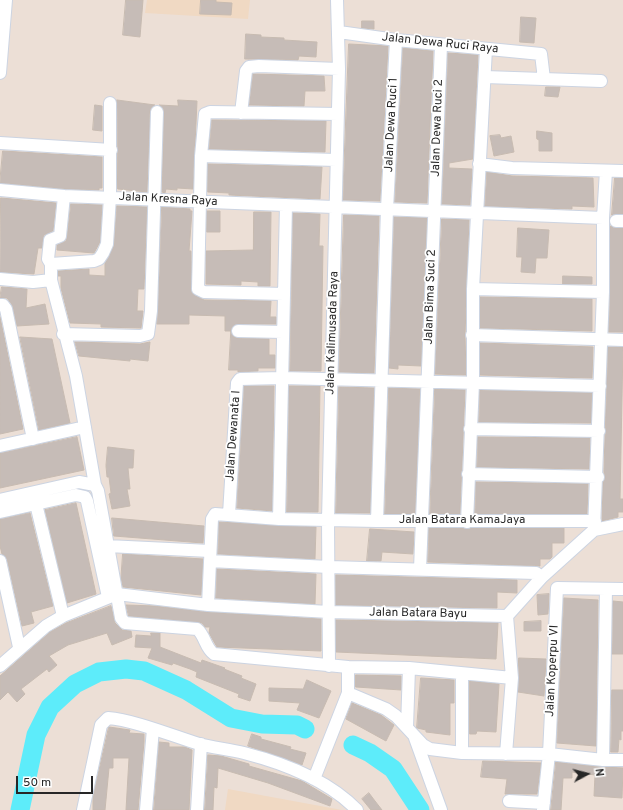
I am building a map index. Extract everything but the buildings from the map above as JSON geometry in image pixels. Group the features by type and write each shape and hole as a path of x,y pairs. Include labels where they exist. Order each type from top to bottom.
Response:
{"street":[{"name":"Jalan Kalimusada Raya","path":"329,666 330,567 328,520 337,207 336,160 339,69 337,0"},
{"path":"0,73 4,8"},
{"name":"Jalan Dewa Ruci Raya","path":"339,32 441,45 541,54 544,79"},
{"name":"Jalan Dewa Ruci 1","path":"377,521 387,209 396,40"},
{"name":"Jalan Dewa Ruci 2","path":"434,211 441,45"},
{"path":"468,522 468,474 473,383 473,289 486,49"},
{"path":"241,113 246,71 249,67 259,66 339,69"},
{"path":"485,77 601,81"},
{"path":"51,264 90,262 99,259 106,244 110,197 110,103"},
{"path":"64,334 140,336 148,334 149,332 157,112"},
{"path":"284,294 204,292 198,289 201,156 203,122 206,112 338,114"},
{"path":"0,143 110,150"},
{"path":"201,156 336,160"},
{"path":"479,164 512,168 623,171"},
{"path":"506,754 512,678 507,616 542,577 595,526 602,340 603,218 606,171"},
{"name":"Jalan Kresna Raya","path":"0,190 64,196 154,198 603,218"},
{"path":"64,196 60,236 51,239 49,243 48,259 51,264 51,280 55,290 64,334 76,376 94,485 98,491 107,546 112,596"},
{"path":"279,519 286,205"},
{"name":"Jalan Bima Suci 2","path":"420,569 434,211"},
{"path":"0,279 33,282 51,280"},
{"path":"473,289 603,292"},
{"path":"0,305 6,309 33,439"},
{"path":"238,331 283,332"},
{"path":"472,335 623,340"},
{"name":"Jalan Dewanata I","path":"229,514 237,383 242,378 600,386"},
{"path":"0,446 85,427"},
{"path":"470,429 599,430"},
{"path":"468,474 598,477"},
{"path":"0,500 79,482 94,485"},
{"path":"0,512 76,495 85,497 112,596 121,618 125,623 197,629 201,632 210,651 214,654 329,666 409,668 512,678"},
{"path":"36,504 63,616"},
{"path":"208,605 213,516 218,513 229,514"},
{"name":"Jalan Batara KamaJaya","path":"229,514 279,519 595,526 623,524"},
{"path":"107,546 330,567 536,572 542,577"},
{"path":"0,561 19,647"},
{"name":"Jalan Koperpu VI","path":"543,807 549,754 557,588 606,589"},
{"path":"603,760 606,589 623,589"},
{"path":"0,666 19,647 46,626 63,616 112,596"},
{"name":"Jalan Batara Bayu","path":"112,596 208,605 329,612 507,616"},
{"path":"314,779 330,742 348,693 348,667"},
{"path":"409,668 411,732 441,810"},
{"path":"462,674 462,753"},
{"path":"348,693 386,709 430,749 462,753 549,754 603,760 623,760"},
{"path":"83,810 104,721 112,718 201,744 260,758 314,779 339,794 357,810"},
{"path":"146,810 153,729"},
{"path":"196,810 201,744"},
{"path":"509,801 543,807"}],"shaded area":[{"path":"147,0 250,0 248,19 145,13"},
{"path":"228,789 342,810 225,810"}],"waterway":[{"path":"20,810 36,735 50,707 75,684 99,672 126,669 144,671 186,690 231,718 262,724 297,725 305,729"},
{"path":"353,745 370,753 393,769 420,810"}]}
